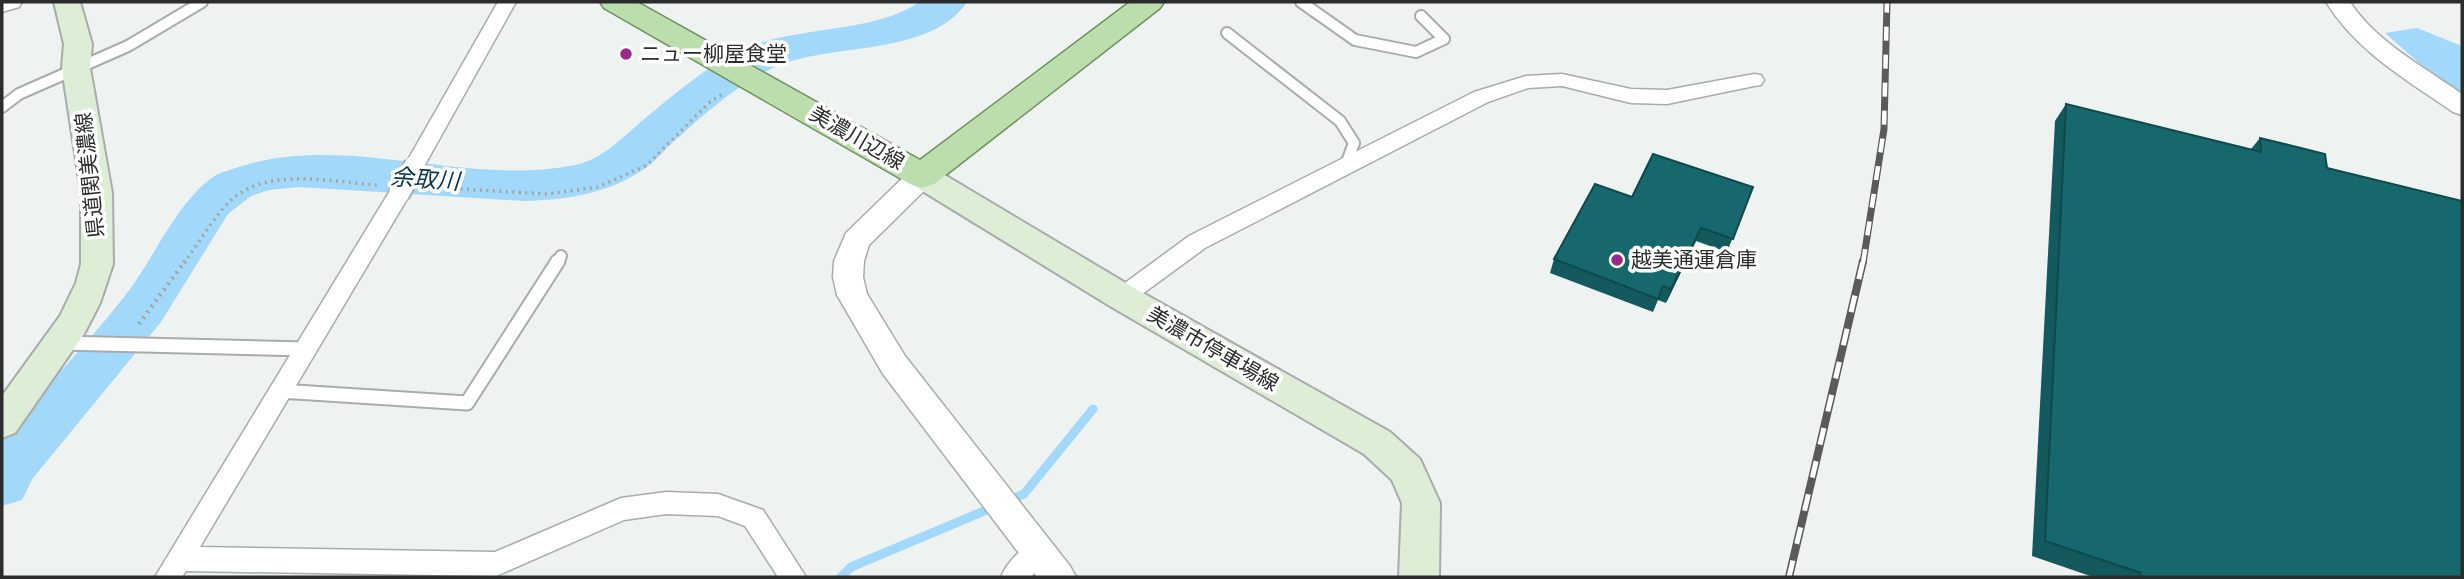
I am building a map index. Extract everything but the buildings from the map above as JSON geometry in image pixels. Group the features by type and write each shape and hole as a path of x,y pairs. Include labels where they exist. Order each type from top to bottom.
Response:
{"main road":[{"name":"県道関美濃線","path":"2,423 80,312 97,266 98,222 76,68 78,44 67,2"},
{"name":"美濃川辺線","path":"631,5 699,48 922,176 1149,2"},
{"name":"美濃市停車場線","path":"922,176 1122,297 1377,443 1407,470 1421,503 1419,577"}],"street":[{"path":"2,5 10,2"},
{"path":"173,568 399,194 507,2"},
{"path":"2338,2 2342,11 2364,35 2462,106"},
{"path":"1122,297 1197,242 1481,97 1526,82 1562,80 1631,96 1667,97 1754,80"},
{"path":"922,176 856,240 849,261 848,277 857,306 894,365 1048,565 1014,577"},
{"path":"173,568 496,564 621,509 666,503 718,505 754,518 793,577"}],"lane":[{"path":"2,107 19,94 128,46 202,2"},
{"path":"1301,2 1355,40 1416,52 1444,39 1421,16"},
{"path":"1227,33 1340,121 1354,144 1345,167"},
{"path":"280,391 467,402 561,256"},
{"path":"59,343 305,349"}],"water":[{"path":"2417,28 2462,46 2462,94 2418,62 2385,33"}],"waterway":[{"name":"余取川","path":"2,483 14,462 143,309 212,202 235,185 266,175 299,171 524,185 576,181 623,162 708,90 753,61 791,47 903,26 947,2"},
{"path":"1008,501 1024,494 1093,409"},
{"path":"841,577 851,567 996,506"}],"railway":[{"path":"1863,263 1884,129 1887,2"},
{"path":"1789,577 1863,261"}],"place":[{"name":"ニュー柳屋食堂","path":"626,54"},
{"name":"越美通運倉庫","path":"1617,260"}]}
